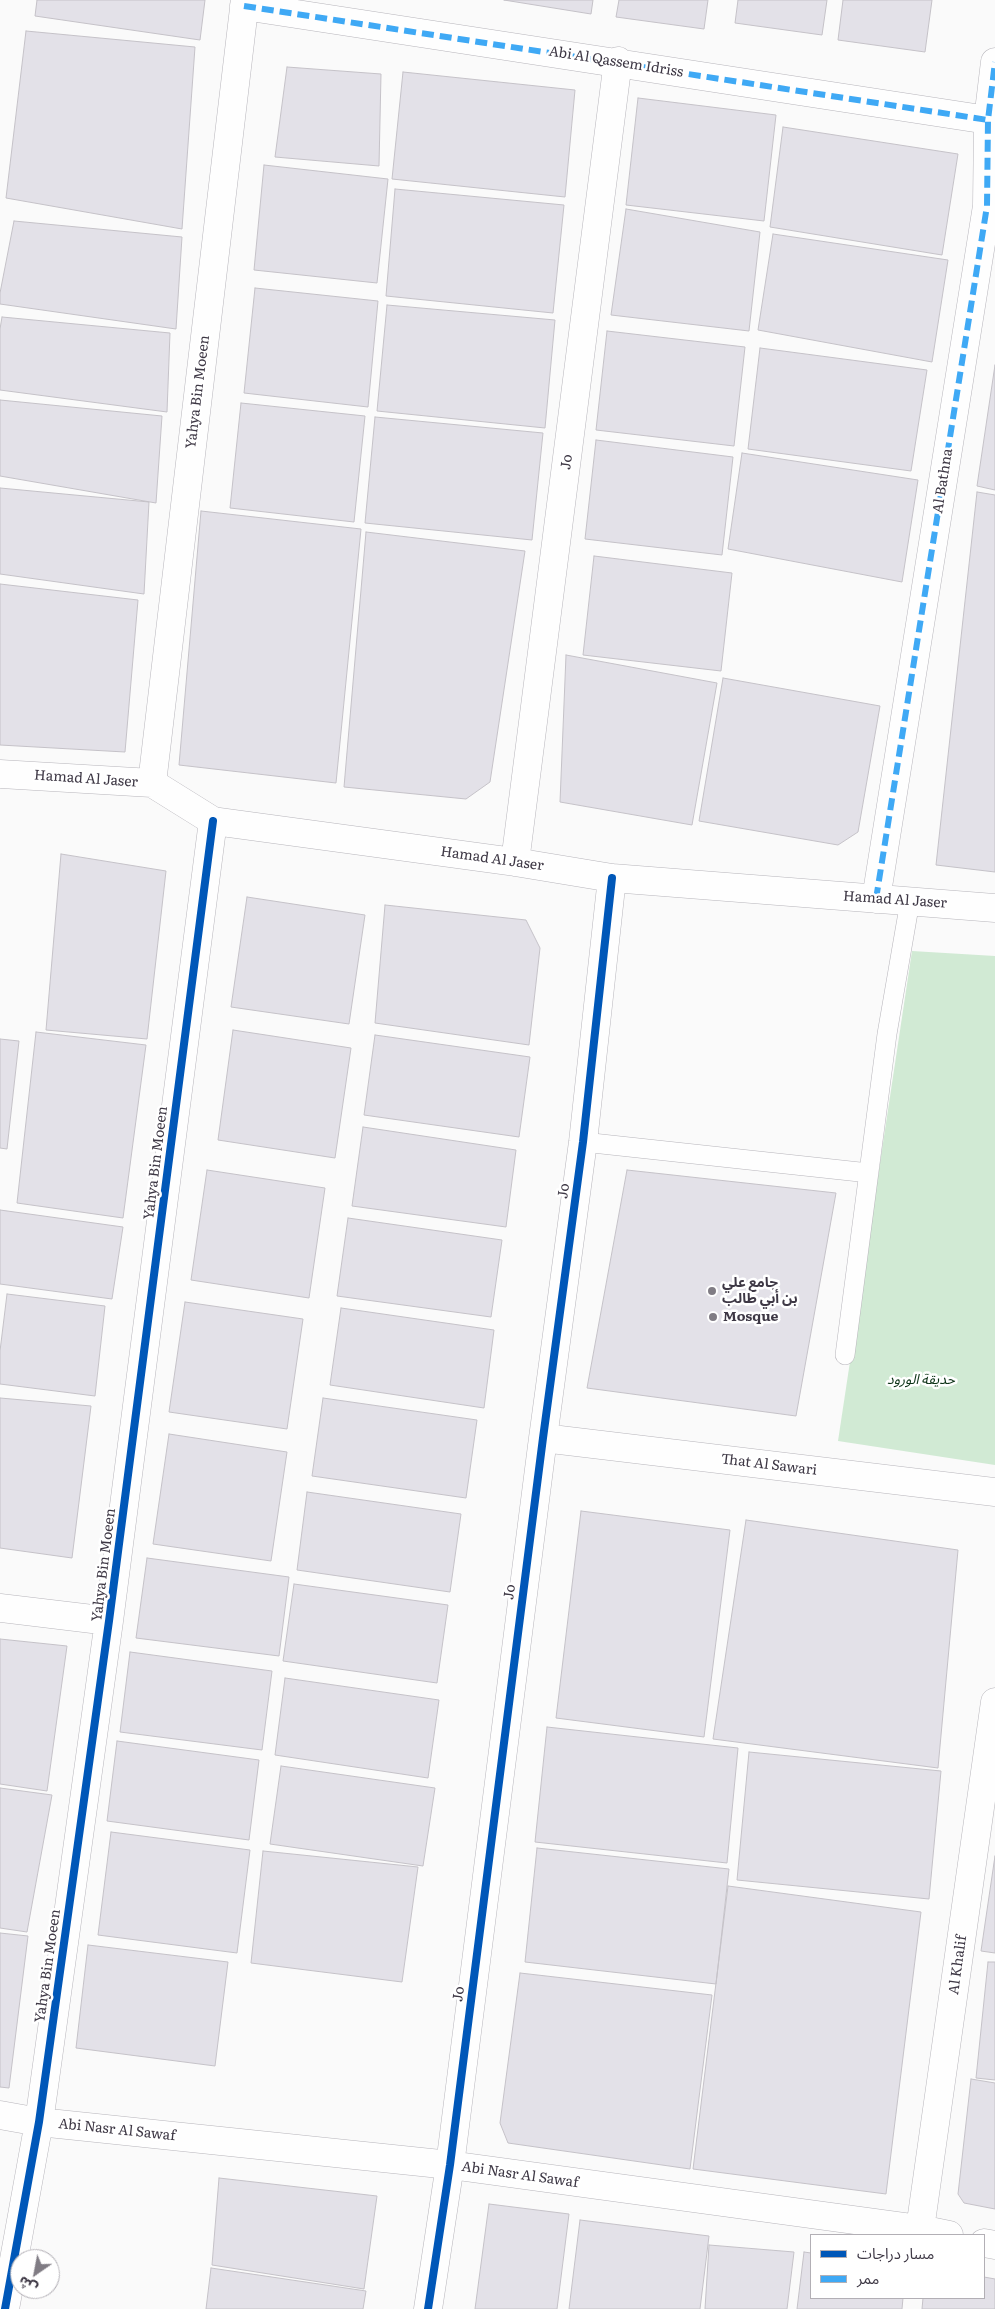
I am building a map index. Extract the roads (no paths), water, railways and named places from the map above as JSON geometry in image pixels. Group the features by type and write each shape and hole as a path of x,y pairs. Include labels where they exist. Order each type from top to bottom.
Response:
{"street":[{"name":"Abi Al Qassem Idriss","path":"244,3 988,120"},
{"name":"Yahya Bin Moeen","path":"152,783 244,3"},
{"name":"Jo","path":"516,862 618,62"},
{"name":"Al Bathna","path":"876,899 991,207 988,120 995,62"},
{"name":"Hamad Al Jaser","path":"0,774 152,783 213,821 516,862 612,878 995,908"},
{"name":"Yahya Bin Moeen","path":"5,2309 39,2122 110,1621 213,821"},
{"name":"Jo","path":"428,2309 450,2165 542,1438 583,1142 612,878"},
{"name":"That Al Sawari","path":"542,1438 995,1492"},
{"path":"0,1608 110,1621"},
{"name":"Al Khalif","path":"920,2229 995,1702"},
{"name":"Abi Nasr Al Sawaf","path":"0,2115 39,2122 450,2165 920,2229 944,2234"}],"lane":[{"path":"845,1356 887,1034 910,901"},
{"path":"583,1142 869,1173"}],"place":[{"name":"جامع علي بن أبي طالب","path":"712,1291"},
{"name":"Mosque","path":"713,1317"}],"park label":[{"name":"حديقة الورود","path":"921,1380"}]}
